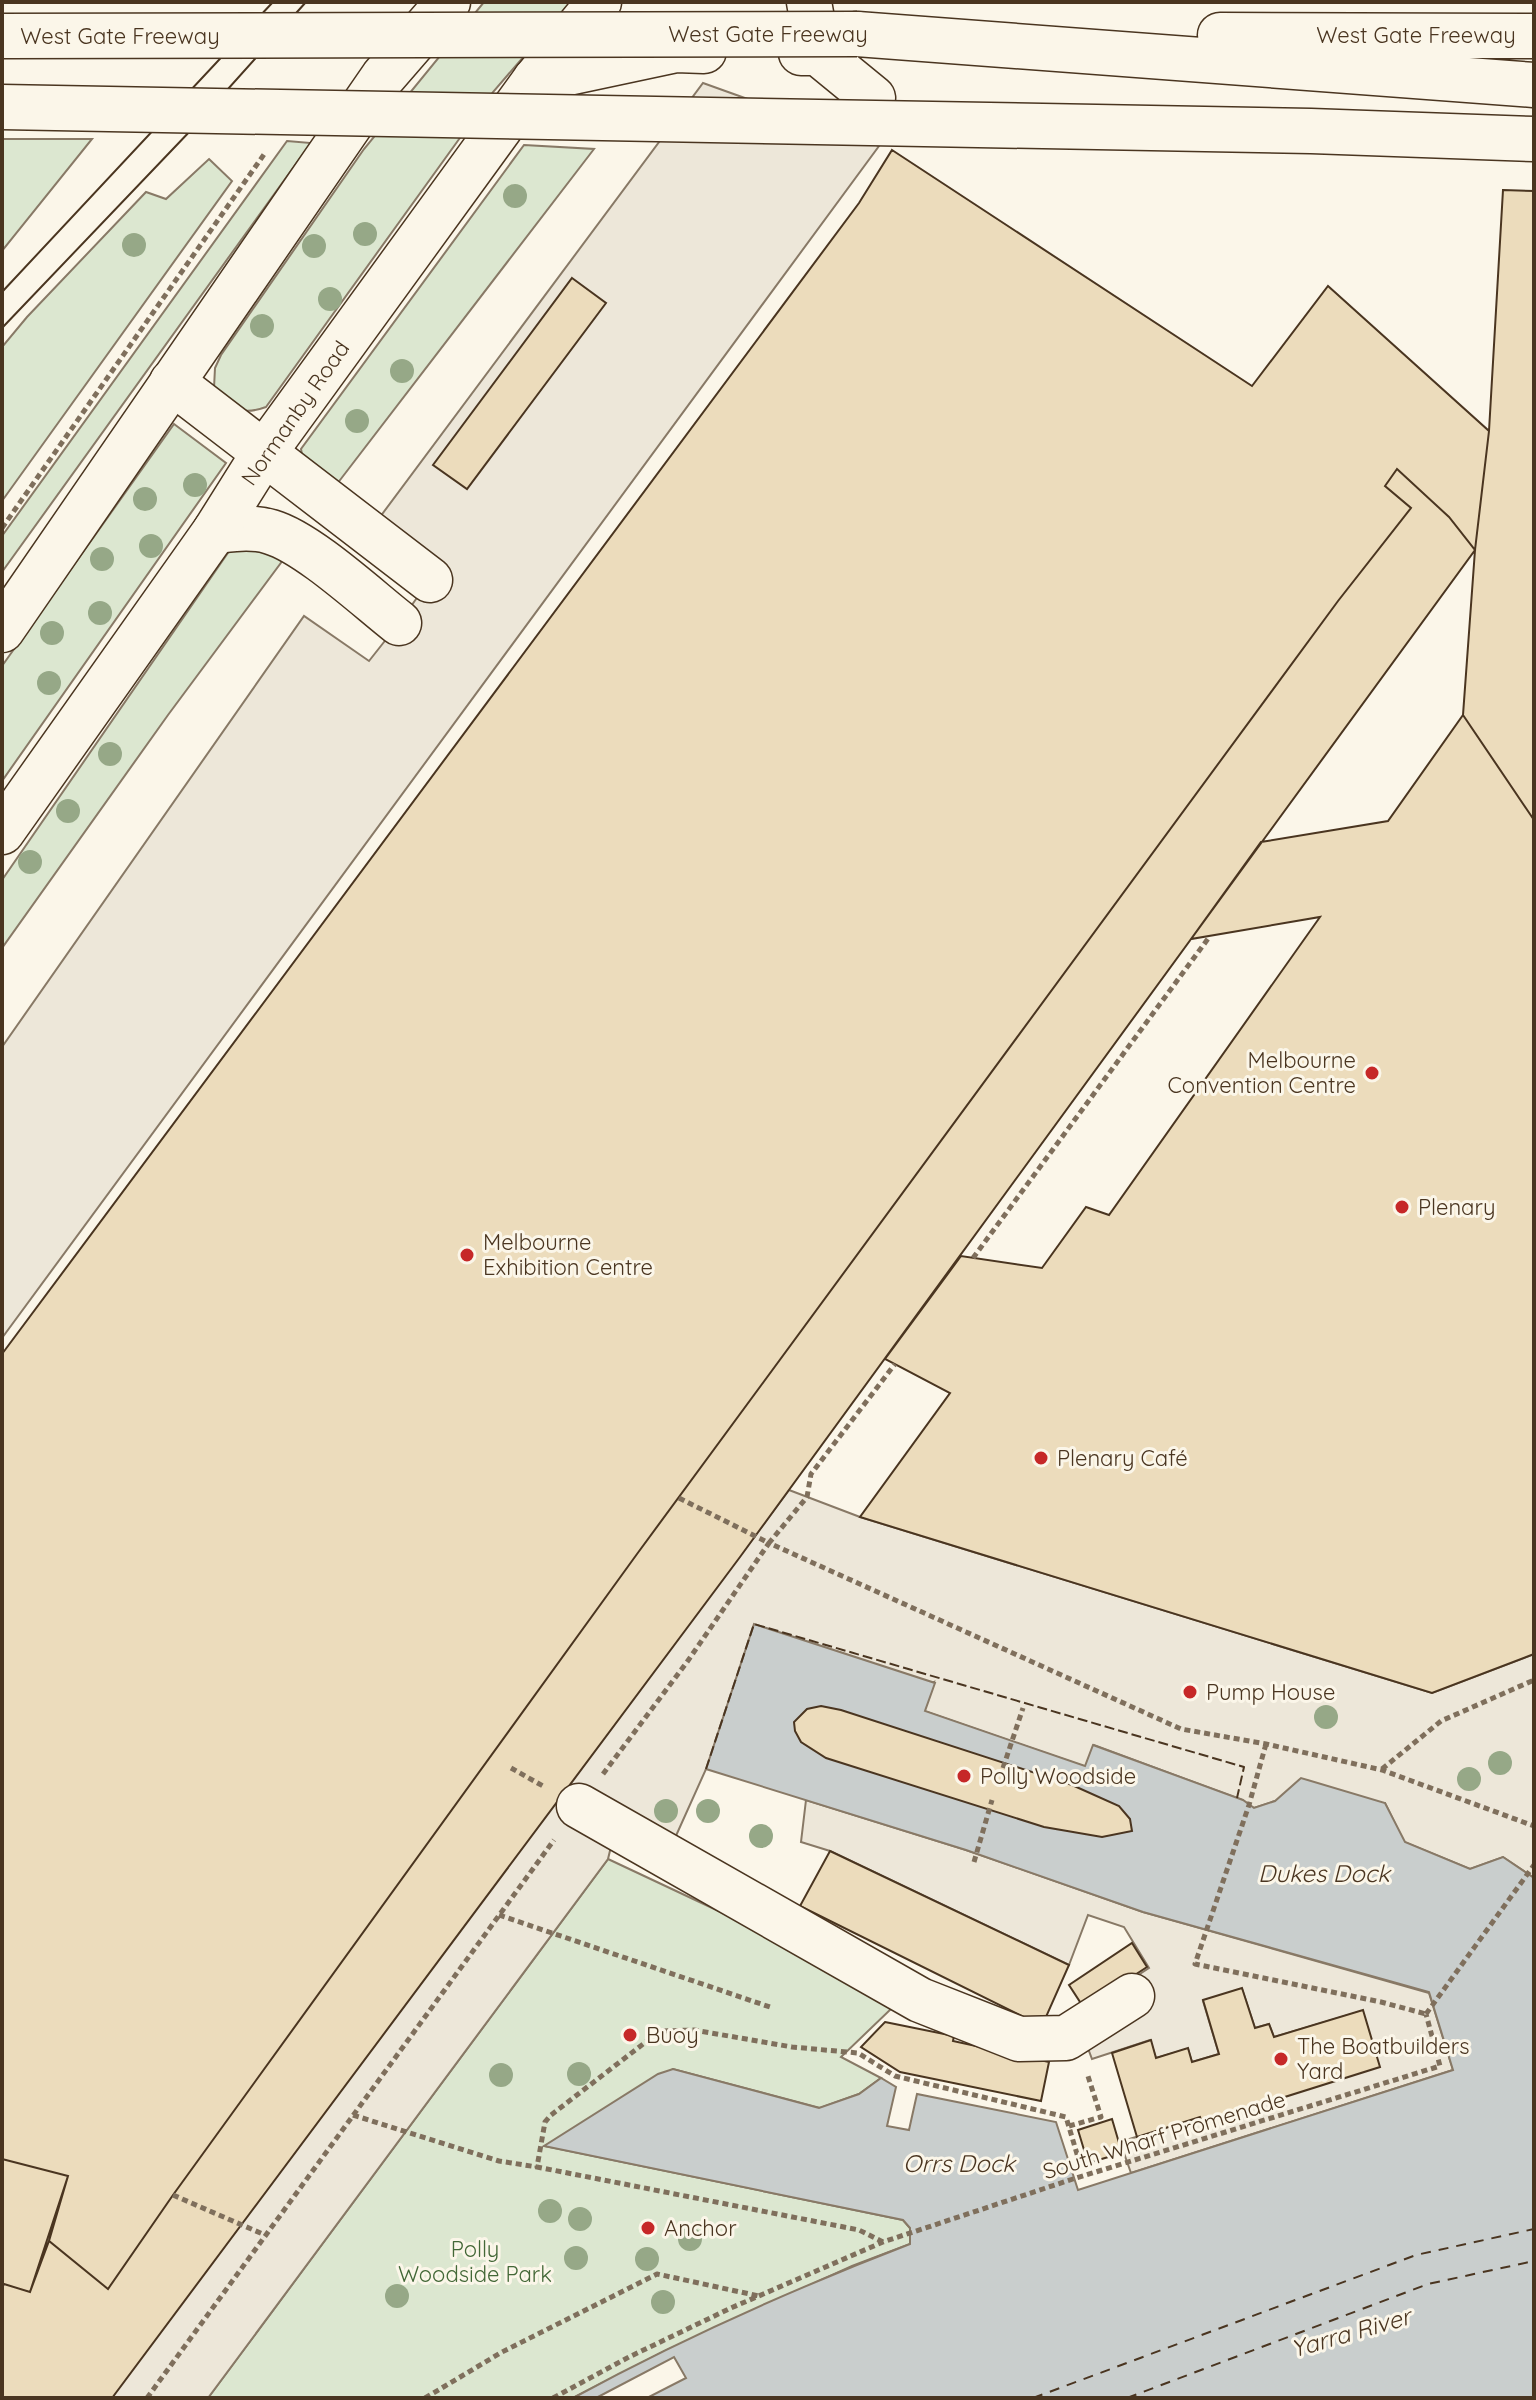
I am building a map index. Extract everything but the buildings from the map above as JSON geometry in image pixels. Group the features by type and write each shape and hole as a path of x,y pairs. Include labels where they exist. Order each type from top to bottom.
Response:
{"main road":[{"path":"2,630 383,77 448,2"},
{"name":"Normanby Road","path":"2,832 215,531 264,453 535,80 599,2"},
{"path":"809,2 818,53"},
{"path":"857,34 1534,85"},
{"name":"West Gate Freeway","path":"2,36 1534,36"},
{"path":"535,80 676,50 818,53 873,98"},
{"path":"2,107 1295,131 1534,139"},
{"path":"172,382 430,580"},
{"path":"215,531 250,527 273,532 302,547 399,623"},
{"path":"579,1806 920,2000 1019,2039 1066,2038 1132,1996"}],"path":[{"path":"2,528 268,149"},
{"path":"973,1258 1210,936"},
{"path":"147,2398 687,1662 769,1543 807,1497 811,1474 895,1364"},
{"path":"679,1498 769,1543 1181,1729 1382,1770 1534,1826"},
{"path":"1382,1770 1441,1721 1534,1680"},
{"path":"1003,1768 1023,1708"},
{"path":"1266,1744 1249,1805 1195,1964 1426,2014 1534,1865"},
{"path":"974,1862 992,1800"},
{"path":"499,1915 770,2007"},
{"name":"South Wharf Promenade","path":"553,2398 629,2357 883,2242 1073,2179 1440,2066 1426,2014"},
{"path":"537,2167 545,2122 551,2115 660,2031 694,2030 792,2047 858,2053 895,2076 1066,2117 1080,2164"},
{"path":"1069,2126 1101,2117 1074,2033"},
{"path":"353,2115 499,2161 859,2230 883,2242"},
{"path":"173,2195 265,2235"},
{"path":"425,2398 502,2352 657,2274 759,2296"}],"green space":[{"path":"484,2 571,2 493,92 266,407 249,411 237,408 214,388 215,368 221,355 364,149"},
{"path":"2,139 92,139 2,251"},
{"path":"287,141 311,143 2,572 2,536"},
{"path":"524,145 594,149 337,484 303,460 301,449"},
{"path":"209,159 232,181 2,501 2,347 146,192 166,199"},
{"path":"174,424 226,463 2,781 2,666"},
{"path":"232,547 286,556 2,948 2,880"},
{"name":"Polly Woodside Park","path":"608,1859 725,1914 892,2008 841,2057 881,2078 859,2094 820,2108 673,2069 545,2146 903,2220 910,2228 910,2244 852,2266 665,2351 573,2398 208,2398"}],"shaded area":[{"path":"703,83 879,146 2,1338 2,1047 304,616 369,661 399,623 441,564 377,521"},
{"path":"789,1490 860,1517 1432,1693 1534,1654 1534,1878 1503,1857 1470,1869 1404,1842 1385,1803 1275,1801 1254,1808 1242,1800 1094,1745 1086,1767 924,1711 934,1682 706,1769 675,1838 621,1805 608,1859 208,2398 111,2398"},
{"path":"806,1800 966,1850 1143,1912 1429,1993 1453,2070 1131,2173 1120,2142 1200,2117 1202,2123 1362,2011 1274,2037 1269,2024 1255,2028 1242,1989 1203,2001 1219,2054 1192,2062 1188,2049 1156,2058 1150,2040 1092,2059 1086,2043 1083,2011 1149,1968 1124,1927 1088,1915 1069,1965 830,1851 801,1842"}],"water":[{"path":"754,1624 935,1683 925,1711 1085,1766 1093,1745 1243,1800 1254,1808 1275,1801 1301,1778 1385,1803 1405,1842 1470,1869 1503,1857 1534,1878 1534,2398 573,2398 739,2315 910,2244 910,2228 903,2220 544,2146 658,2074 673,2069 819,2108 859,2094 881,2078 896,2087 887,2126 909,2130 917,2094 1056,2122 1078,2190 1453,2070 1429,1992 1143,1912 966,1850 706,1769"}],"pier":[{"path":"674,2357 686,2378 647,2398 596,2398"}],"ferry route":[{"path":"1033,2398 1416,2255 1534,2229"},
{"path":"1127,2398 1428,2284 1534,2261"}],"tram line":[{"path":"2,292 273,2"},
{"path":"2,328 193,128 306,2"}],"fence":[{"path":"706,1769 754,1624 1244,1767 1237,1798"}],"place":[{"name":"Melbourne Convention Centre","path":"1372,1073"},
{"name":"Plenary","path":"1402,1207"},
{"name":"Melbourne Exhibition Centre","path":"467,1255"},
{"name":"Plenary Café","path":"1041,1458"},
{"name":"Pump House","path":"1190,1692"},
{"name":"Polly Woodside","path":"964,1776"},
{"name":"Buoy","path":"630,2035"},
{"name":"The Boatbuilders Yard","path":"1281,2059"},
{"name":"Anchor","path":"648,2228"}],"water label":[{"name":"Dukes Dock","path":"1324,1874"},
{"name":"Orrs Dock","path":"959,2164"},
{"name":"Yarra River","path":"1351,2333"}]}
